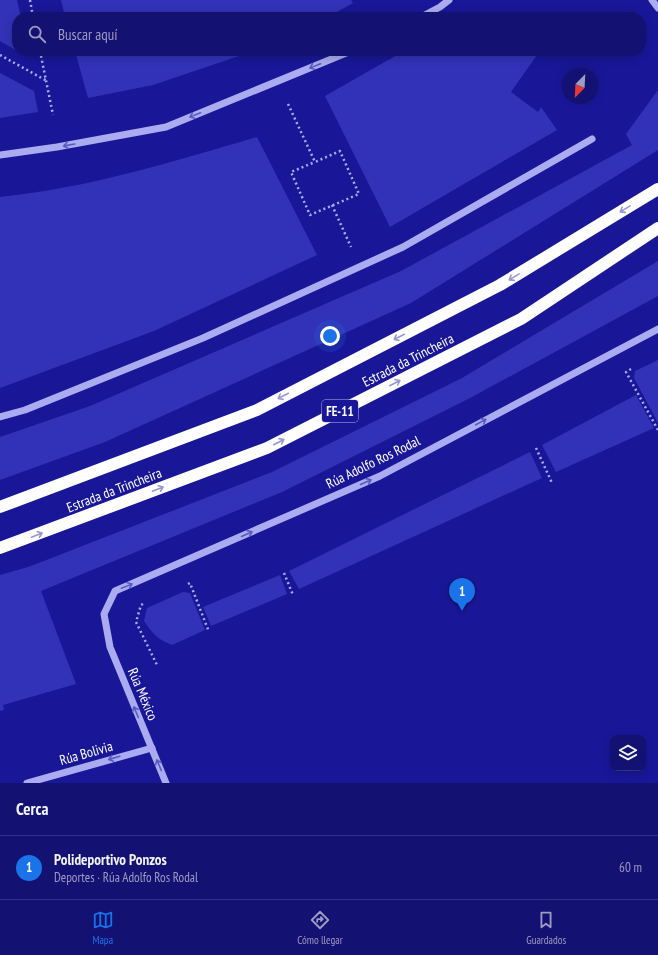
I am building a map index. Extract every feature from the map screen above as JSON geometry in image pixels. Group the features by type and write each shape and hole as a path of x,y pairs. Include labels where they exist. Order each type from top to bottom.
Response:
{"highway":[{"name":"Estrada da Trincheira","path":"0,507 257,410 500,285 658,189"},
{"name":"Estrada da Trincheira","path":"0,548 267,448 522,319 658,228"}],"street":[{"path":"430,12 449,0"},
{"path":"652,0 658,8"},
{"path":"0,155 57,147 166,127 339,56"},
{"path":"0,417 25,410 203,338 403,247 592,139"},
{"name":"Rúa Adolfo Ros Rodal","path":"104,614 115,591 380,476 658,329"},
{"name":"Rúa México","path":"104,614 110,647 166,783"},
{"name":"Rúa Bolivia","path":"27,783 152,748"}],"path":[{"path":"30,0 32,12"},
{"path":"0,55 47,81"},
{"path":"41,56 53,115"},
{"path":"288,104 315,162"},
{"path":"340,151 359,194 310,215 291,172 315,162 340,151"},
{"path":"332,206 351,248"},
{"path":"632,369 626,372 658,430"},
{"path":"536,448 552,483"},
{"path":"284,573 293,595"},
{"path":"183,586 190,583 209,632"},
{"path":"148,601 141,604 136,622 157,665"}],"shaded area":[{"path":"0,0 17,0 20,12 12,12 12,48 0,41"},
{"path":"61,0 351,0 353,3 337,12 64,12"},
{"path":"76,56 239,56 153,85 88,98"},
{"path":"395,56 536,56 511,92 538,112 541,107 557,130 390,227 325,96"},
{"path":"0,73 34,91 38,112 0,118"},
{"path":"658,90 658,150 411,303 105,442 0,480 0,437 90,406 401,271 632,145 626,134"},
{"path":"257,137 317,255 154,331 0,388 0,197 33,193 98,181 162,165"},
{"path":"658,261 658,296 472,397 282,492 41,591 76,684 3,705 4,710 0,711 0,575 31,566 272,472 462,378"},
{"path":"658,360 658,423 634,378 635,371"},
{"path":"636,395 654,428 556,472 542,445"},
{"path":"530,452 542,478 299,589 289,571"},
{"path":"280,575 287,594 211,626 203,607"},
{"path":"183,592 190,593 205,630 172,645 156,636 144,621 147,608"}],"place":[{"name":"Polideportivo Ponzos","path":"462,611"}]}
